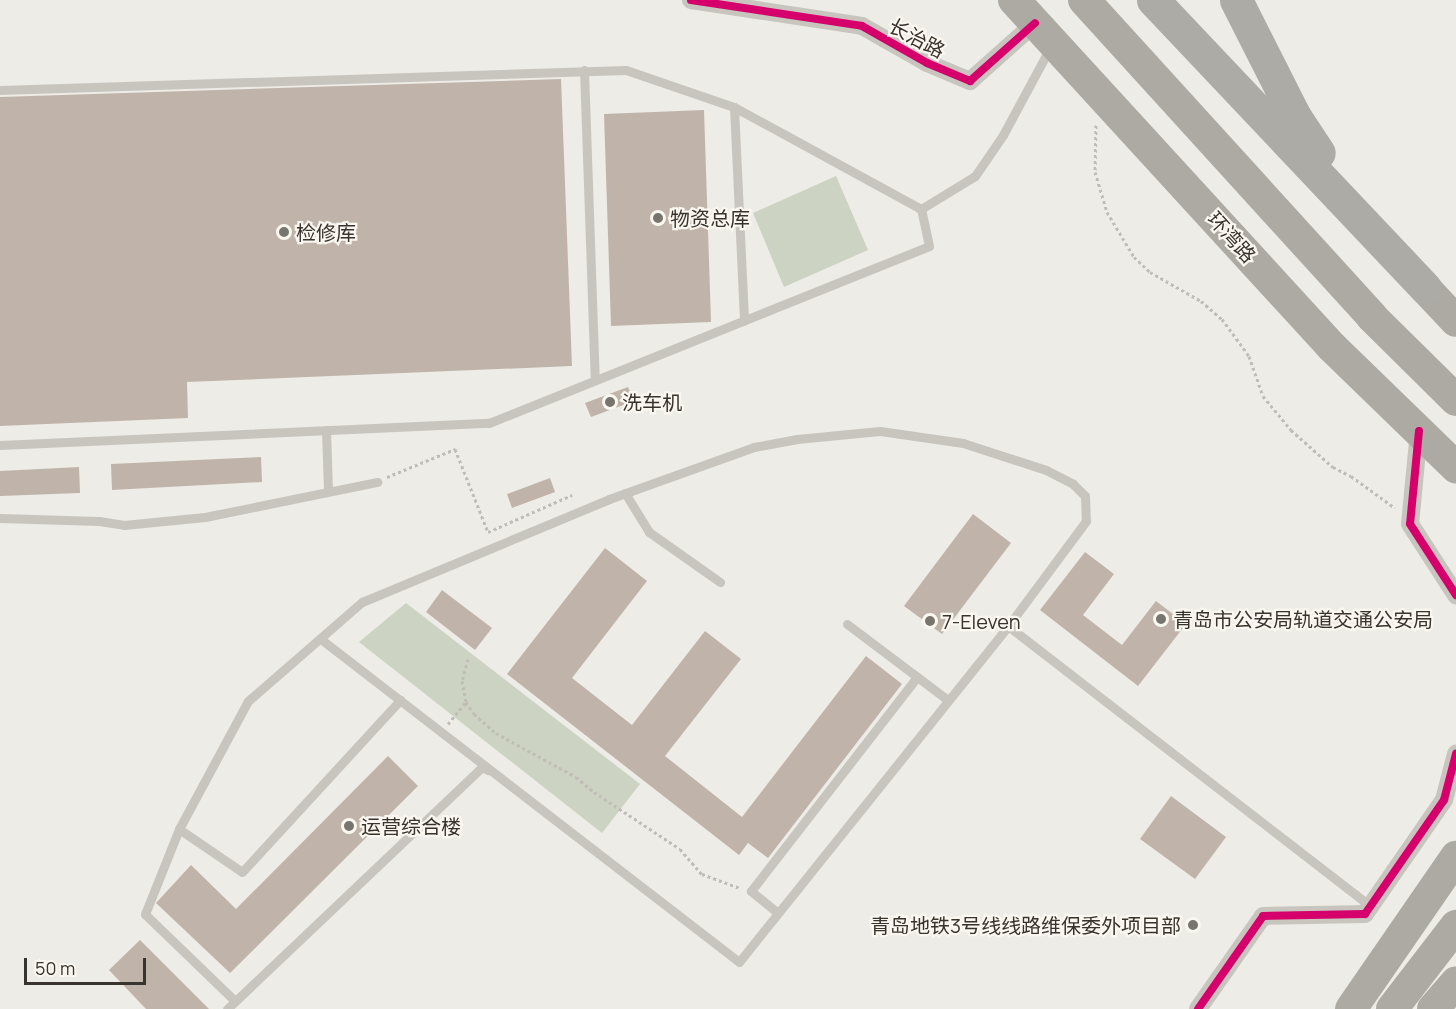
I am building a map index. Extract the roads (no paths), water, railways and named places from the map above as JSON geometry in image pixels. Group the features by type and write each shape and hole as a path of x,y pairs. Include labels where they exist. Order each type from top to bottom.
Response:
{"highway":[{"name":"环湾路","path":"1014,0 1332,347 1450,460"},
{"path":"1084,0 1372,317 1456,400"},
{"path":"1153,0 1456,321"},
{"path":"1236,0 1294,115 1374,235"},
{"path":"1450,460 1456,485"},
{"path":"1351,1009 1456,856"},
{"path":"1392,1009 1456,926"},
{"path":"1413,1009 1456,953"},
{"path":"1432,1009 1456,983"}],"street":[{"name":"长治路","path":"692,0 862,26 927,63 970,81 1044,32"},
{"path":"1419,431 1410,524 1456,595"},
{"path":"1198,1009 1263,916 1365,914 1444,800 1456,754"}],"lane":[{"path":"921,209 975,176 1003,135 1044,32"},
{"path":"584,70 595,380"},
{"path":"0,90 626,70 734,107 921,209 929,246 489,423 0,445"},
{"path":"734,107 744,321"},
{"path":"326,430 328,491"},
{"path":"235,1001 145,914 179,829 248,701 322,640 362,602 625,493 754,447 797,439 880,431 963,443 1046,470 1073,484 1084,496 1086,521 1008,626 739,962 322,640"},
{"path":"0,518 99,521 124,525 205,517 378,482"},
{"path":"625,493 649,532 720,582"},
{"path":"847,624 948,700"},
{"path":"1008,626 1370,906"},
{"path":"778,913 751,891 917,677"},
{"path":"179,829 243,872 400,700"},
{"path":"227,1009 482,767 492,772"}],"place":[{"name":"物资总库","path":"658,218"},
{"name":"检修库","path":"284,232"},
{"name":"洗车机","path":"610,402"},
{"name":"青岛市公安局轨道交通公安局","path":"1161,619"},
{"name":"7-Eleven","path":"930,621"},
{"name":"运营综合楼","path":"349,826"},
{"name":"青岛地铁3号线线路维保委外项目部","path":"1193,925"}]}
